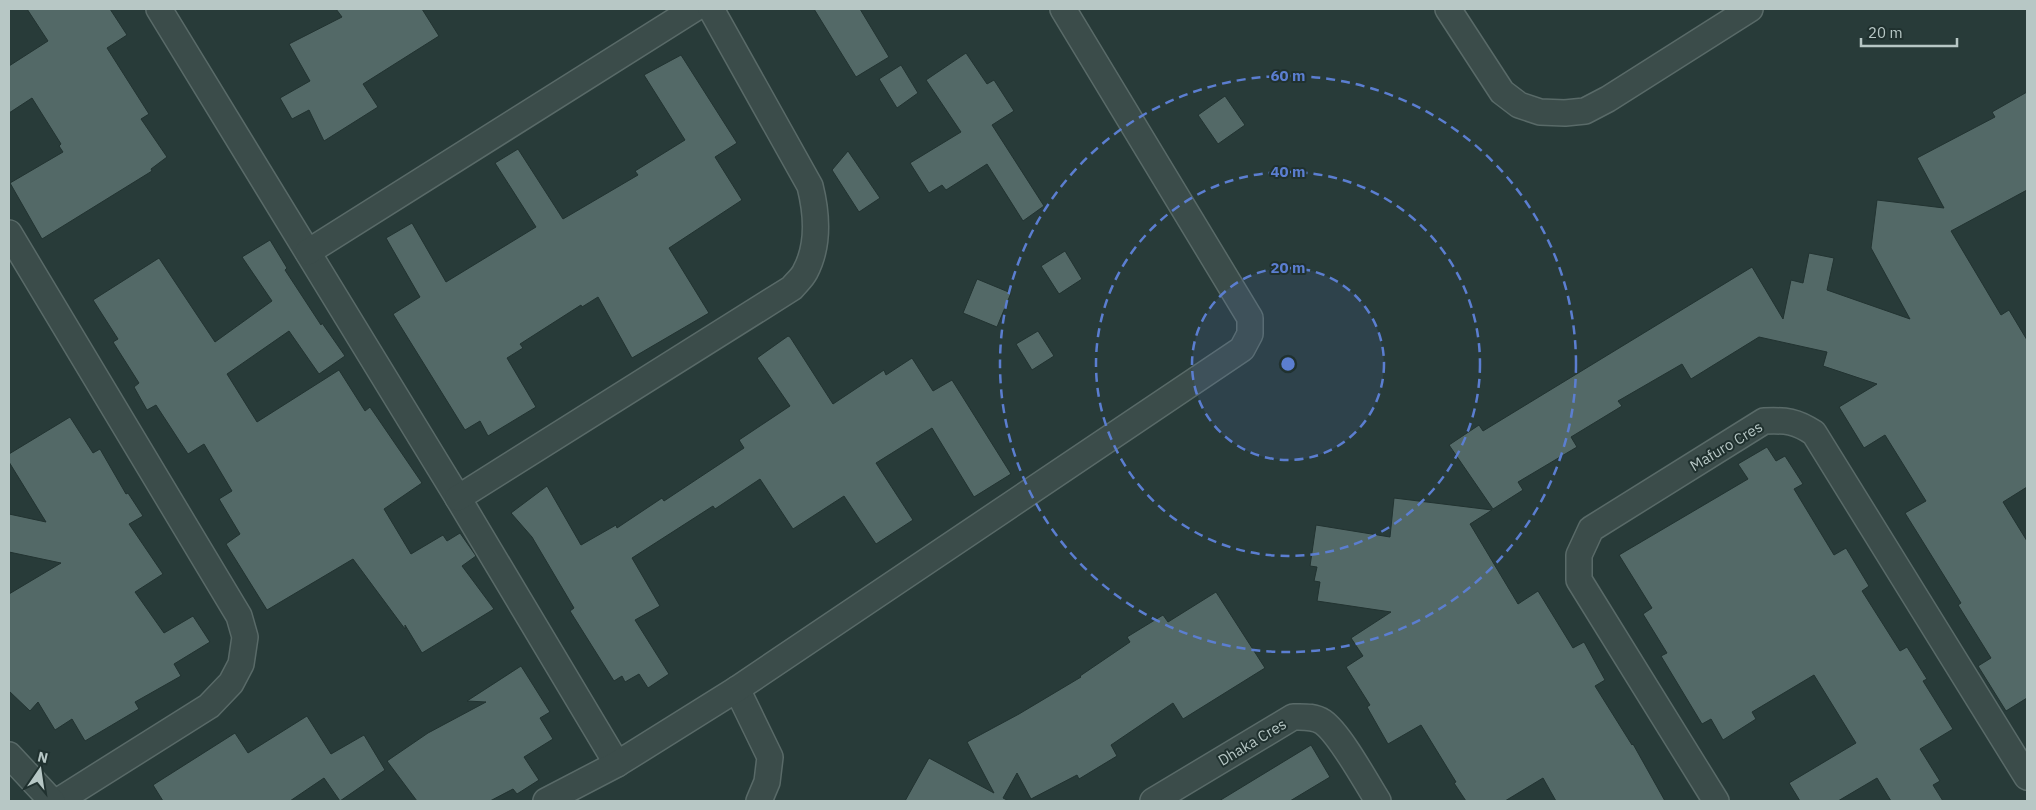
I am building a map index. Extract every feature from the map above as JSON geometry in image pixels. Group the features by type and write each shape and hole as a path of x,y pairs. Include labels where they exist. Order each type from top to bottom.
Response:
{"street":[{"path":"159,9 458,498 617,764"},
{"path":"308,252 694,9"},
{"path":"458,498 792,288 805,273 812,254 816,231 815,206 810,186 711,9"},
{"path":"546,801 617,764 737,689 1242,350 1250,334 1250,318 1063,9"},
{"path":"1448,9 1502,92 1519,105 1540,112 1565,113 1585,111 1608,99 1750,9"},
{"path":"9,233 239,616 245,637 241,664 231,683 208,706 58,801"},
{"name":"Mafuro Cres","path":"1716,801 1579,580 1579,555 1590,529 1764,421 1784,420 1800,424 1814,434 2027,777"},
{"path":"737,689 770,756 767,782 759,801"},
{"name":"Dhaka Cres","path":"1153,801 1293,717 1314,718 1324,723 1335,733 1378,801"},
{"path":"9,755 52,801"}],"building":[{"path":"27,9 110,9 127,35 107,48 149,114 141,119 167,157 151,169 152,171 42,239 10,183 63,152 59,146 61,144 32,98 9,113 9,66 48,41"},
{"path":"336,9 422,9 439,36 363,84 378,107 324,141 309,110 292,119 280,98 310,81 289,44 342,17"},
{"path":"814,9 860,9 889,57 856,77"},
{"path":"966,53 987,84 994,80 1014,111 992,125 1044,206 1023,221 987,164 946,190 942,185 929,193 910,163 961,132 926,80"},
{"path":"681,55 737,143 715,157 742,200 669,248 709,313 632,358 598,297 582,307 581,305 520,344 523,348 507,358 536,407 488,436 480,421 465,430 393,314 420,297 386,238 412,223 446,282 536,227 495,163 518,149 563,219 638,175 635,171 685,140 644,75"},
{"path":"901,65 918,93 897,108 879,79"},
{"path":"2027,92 2027,190 1951,231 2001,315 2009,310 2027,340 2027,487 2003,502 2027,541 2027,698 2006,711 1978,666 1991,658 1958,605 1961,603 1905,513 1926,501 1885,435 1864,448 1839,407 1877,384 1823,366 1827,352 1759,337 1691,379 1682,364 1618,401 1622,406 1571,437 1577,447 1518,482 1523,490 1493,509 1449,445 1479,425 1483,431 1752,267 1783,319 1791,280 1803,283 1809,253 1834,258 1827,290 1910,319 1871,248 1877,200 1944,208 1917,158 1995,117 1992,112"},
{"path":"1225,96 1245,125 1218,144 1198,115"},
{"path":"848,151 880,198 859,212 832,170"},
{"path":"270,240 287,268 285,270 321,325 322,323 345,356 319,374 289,331 227,374 257,422 339,370 365,411 370,407 422,483 384,509 411,554 443,535 447,541 460,533 476,556 462,566 494,609 422,653 405,625 405,629 353,559 267,610 226,544 240,534 219,499 232,491 204,444 188,454 156,405 147,410 134,387 139,383 113,342 118,339 93,300 159,258 215,342 272,301 242,257"},
{"path":"1065,251 1082,279 1059,294 1041,266"},
{"path":"977,279 1011,293 997,327 963,313"},
{"path":"1038,331 1054,356 1032,370 1016,344"},
{"path":"788,336 833,404 884,370 886,375 912,358 933,391 952,380 1011,474 974,497 932,428 876,463 913,520 876,544 844,496 793,529 760,479 715,509 713,506 632,558 660,606 635,620 669,674 648,688 639,674 625,682 622,676 614,681 570,611 574,608 532,537 511,513 547,486 581,545 616,525 617,528 662,498 664,501 744,448 739,440 790,406 757,358"},
{"path":"70,417 93,453 100,449 126,494 128,493 143,516 129,524 163,574 135,592 164,633 193,616 210,642 174,664 181,676 135,702 139,709 85,741 72,719 55,730 38,702 30,711 9,691 9,594 61,563 9,552 9,514 46,522 9,462 9,454"},
{"path":"1767,447 1776,461 1785,456 1803,484 1794,489 1834,555 1846,548 1869,586 1862,591 1900,651 1907,647 1927,679 1923,681 1953,729 1920,749 1940,781 1933,785 1943,801 1891,801 1877,778 1838,801 1800,801 1789,783 1856,743 1814,675 1752,712 1756,719 1723,740 1711,719 1702,724 1661,656 1667,653 1643,614 1652,608 1619,555 1748,479 1738,464"},
{"path":"1394,498 1492,510 1470,524 1518,604 1538,591 1573,648 1584,642 1605,680 1595,686 1633,744 1665,801 1556,801 1543,778 1505,801 1466,801 1421,725 1388,744 1367,707 1370,705 1346,667 1363,656 1351,638 1391,612 1317,601 1320,582 1314,581 1317,567 1310,566 1316,525 1390,537"},
{"path":"1216,592 1265,668 1183,719 1173,703 1111,745 1117,756 1079,779 1077,775 1031,799 1017,773 1003,798 1009,801 905,801 929,758 994,793 967,742 1081,677 1130,642 1127,637 1163,615 1168,622"},
{"path":"521,666 550,712 540,718 553,739 524,757 539,780 517,794 513,789 490,801 417,801 387,761 428,733 486,702 467,701"},
{"path":"307,716 331,754 364,735 385,770 340,801 324,778 290,801 163,801 153,785 235,733 248,753"},
{"path":"1311,745 1330,777 1290,801 1219,801"}]}
